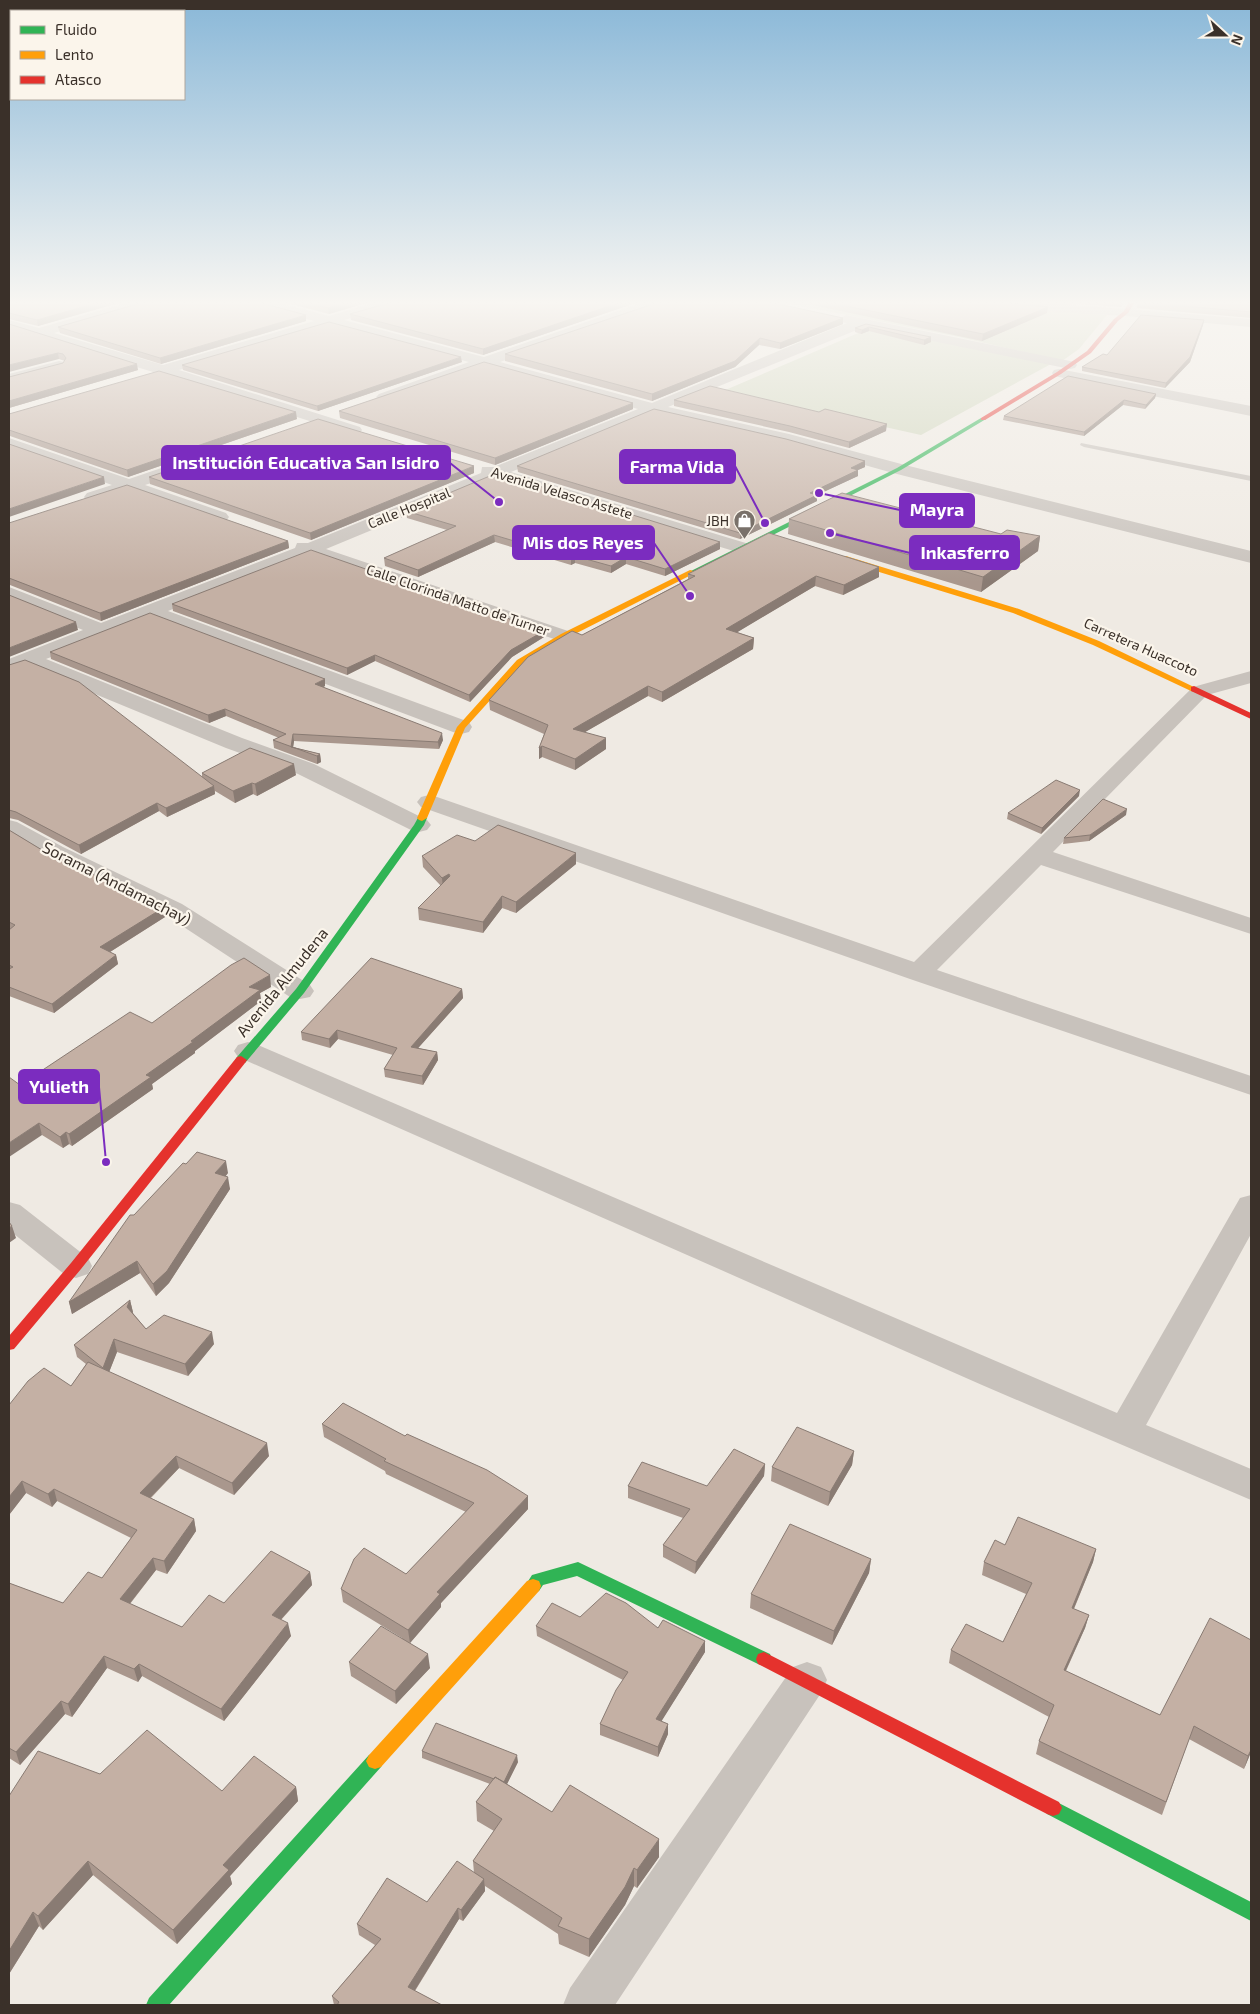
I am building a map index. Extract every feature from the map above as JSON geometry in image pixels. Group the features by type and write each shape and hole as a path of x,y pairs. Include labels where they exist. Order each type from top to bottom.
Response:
{"street":[{"path":"235,394 370,435"},
{"path":"374,400 391,394"},
{"path":"601,394 655,409 789,439 899,469 1251,557"},
{"name":"Calle Hospital","path":"18,663 309,549 691,394"},
{"name":"Calle Clorinda Matto de Turner","path":"282,539 564,636 899,469 1024,394"},
{"path":"1176,394 1251,411"},
{"path":"292,429 347,410"},
{"path":"9,443 237,523"},
{"path":"82,500 201,460"},
{"name":"Avenida Velasco Astete","path":"468,465 743,548"},
{"path":"767,535 786,541"},
{"name":"Carretera Huaccoto","path":"834,556 1016,611 1096,642 1251,716"},
{"path":"9,593 101,630"},
{"path":"151,611 461,727"},
{"name":"Avenida Almudena","path":"9,1345 76,1266 248,1051 300,991 419,826 461,727 488,694 520,662 564,636"},
{"path":"18,663 234,744 263,751 306,768 419,826"},
{"path":"919,973 1200,690 1251,677"},
{"path":"429,802 919,973 1251,1086"},
{"name":"Sorama (Andamachay)","path":"9,827 54,852 173,909 300,991"},
{"path":"1036,855 1251,926"},
{"path":"248,1051 1251,1485"},
{"path":"1125,1431 1251,1206"},
{"path":"9,1213 76,1266"},
{"path":"156,2005 538,1580 578,1569 807,1680 1251,1912"},
{"path":"587,2005 807,1680"}],"lane":[{"path":"1084,445 1251,479"}],"green space":[{"path":"736,394 996,394 921,435"}],"building":[{"path":"9,394 33,394 9,401"},
{"path":"79,394 236,394 296,412 127,470 9,430 9,414"},
{"path":"277,394 352,394 317,406"},
{"path":"389,394 600,394 633,403 495,458 339,411"},
{"path":"689,394 743,394 819,412 825,409 887,424 849,442 790,426 674,400"},
{"path":"1039,394 1156,394 1146,405 1124,400 1084,432 1004,416"},
{"path":"654,409 786,439 865,461 851,468 858,470 810,493 817,495 740,533 517,466"},
{"path":"318,419 474,466 310,533 149,477"},
{"path":"9,444 104,477 9,509"},
{"path":"497,473 720,542 665,569 626,557 611,566 575,556 571,558 494,535 418,570 384,558 456,526 406,511"},
{"path":"127,485 288,541 100,613 9,578 9,523"},
{"path":"842,493 1001,534 1007,530 1040,536 983,577 789,519"},
{"path":"769,533 879,567 844,585 816,576 726,629 754,638 662,692 648,686 573,729 606,738 575,759 542,746 539,748 548,725 489,700 528,657 572,631 582,635 695,576 688,574"},
{"path":"311,550 544,631 511,650 469,695 375,655 347,668 172,604"},
{"path":"9,595 76,622 9,648"},
{"path":"150,613 325,679 315,684 442,733 438,742 293,734 291,747 273,740 286,734 225,709 208,715 50,652"},
{"path":"25,660 79,682 214,786 166,808 157,803 79,845 9,810 9,665"},
{"path":"250,748 294,764 255,784 252,783 233,791 202,773"},
{"path":"295,748 320,754 317,756"},
{"path":"1056,780 1080,790 1042,828 1008,813"},
{"path":"1103,799 1127,809 1090,835 1064,838"},
{"path":"498,825 576,853 516,902 502,896 483,922 418,908 450,876 449,874 442,878 422,856 457,835 475,841"},
{"path":"9,830 42,850 163,908 100,947 116,955 52,1004 9,987 9,969 13,967 9,965 9,930 15,925 9,922"},
{"path":"244,958 270,975 249,987 260,990 191,1041 193,1042 146,1075 151,1077 69,1134 66,1132 60,1137 39,1123 9,1143 9,1077 20,1085 130,1012 152,1023 231,965"},
{"path":"371,958 462,989 411,1047 437,1052 422,1076 384,1069 397,1048 337,1030 329,1039 301,1032"},
{"path":"197,1152 226,1161 215,1173 228,1177 167,1271 153,1284 137,1261 69,1302 130,1215 134,1215 183,1163 186,1164"},
{"path":"130,1300 127,1307 146,1329 164,1315 212,1332 185,1364 114,1339 103,1368 74,1345"},
{"path":"88,1362 267,1443 232,1483 176,1456 140,1493 194,1519 164,1561 153,1558 120,1599 182,1627 209,1595 224,1603 271,1551 310,1572 272,1615 288,1623 221,1709 139,1664 134,1669 104,1656 68,1704 61,1701 16,1752 9,1748 9,1583 63,1603 88,1572 102,1578 137,1530 54,1489 48,1494 22,1481 9,1497 9,1405 28,1381 44,1368 71,1386"},
{"path":"343,1403 405,1436 407,1434 487,1470 528,1496 437,1592 440,1594 408,1630 341,1589 354,1559 364,1548 406,1574 474,1503 384,1461 386,1459 322,1424"},
{"path":"797,1427 854,1451 830,1492 772,1467"},
{"path":"734,1449 765,1464 696,1562 663,1545 690,1509 628,1486 642,1462 707,1486"},
{"path":"1018,1517 1096,1549 1072,1608 1089,1615 1064,1670 1160,1715 1210,1618 1251,1640 1251,1750 1248,1756 1194,1726 1166,1802 1039,1741 1054,1705 951,1650 966,1624 1003,1642 1032,1583 984,1562 995,1540 1005,1545"},
{"path":"790,1524 871,1559 834,1631 751,1594"},
{"path":"606,1593 626,1603 658,1628 663,1620 705,1641 656,1719 668,1724 658,1747 600,1724 616,1690 628,1672 536,1626 552,1603 580,1617"},
{"path":"381,1626 428,1654 395,1691 349,1662"},
{"path":"436,1723 517,1755 504,1782 422,1751"},
{"path":"147,1730 222,1791 254,1756 296,1787 223,1865 229,1870 173,1930 88,1861 38,1916 33,1912 9,1951 9,1796 38,1751 100,1774"},
{"path":"495,1777 552,1812 570,1785 659,1839 637,1870 634,1868 625,1887 589,1939 558,1926 562,1918 473,1861 502,1819 476,1802"},
{"path":"457,1861 484,1879 461,1910 458,1908 408,1987 442,2005 337,2005 339,2002 332,1996 381,1939 357,1924 387,1878 427,1902"}],"traffic: fast":[{"path":"693,572 899,469 983,419"},
{"path":"241,1060 300,991 419,825 422,818"},
{"path":"533,1586 538,1580 578,1569 764,1659"},
{"path":"156,2005 375,1761"},
{"path":"1053,1808 1251,1912"}],"traffic: slow":[{"path":"843,558 1016,611 1096,643 1194,689"},
{"path":"422,818 461,727 520,662 564,636 693,572"},
{"path":"375,1761 533,1586"}],"traffic: jam":[{"path":"983,419 1024,394"},
{"path":"1194,689 1251,716"},
{"path":"9,1345 76,1266 241,1060"},
{"path":"764,1659 1053,1808"}],"place":[{"name":"Mayra","path":"819,493"},
{"name":"Institución Educativa San Isidro","path":"499,502"},
{"name":"Farma Vida","path":"765,523"},
{"name":"Inkasferro","path":"830,533"},
{"name":"JBH","path":"745,540"},
{"name":"Mis dos Reyes","path":"690,596"},
{"name":"Yulieth","path":"106,1162"}]}
